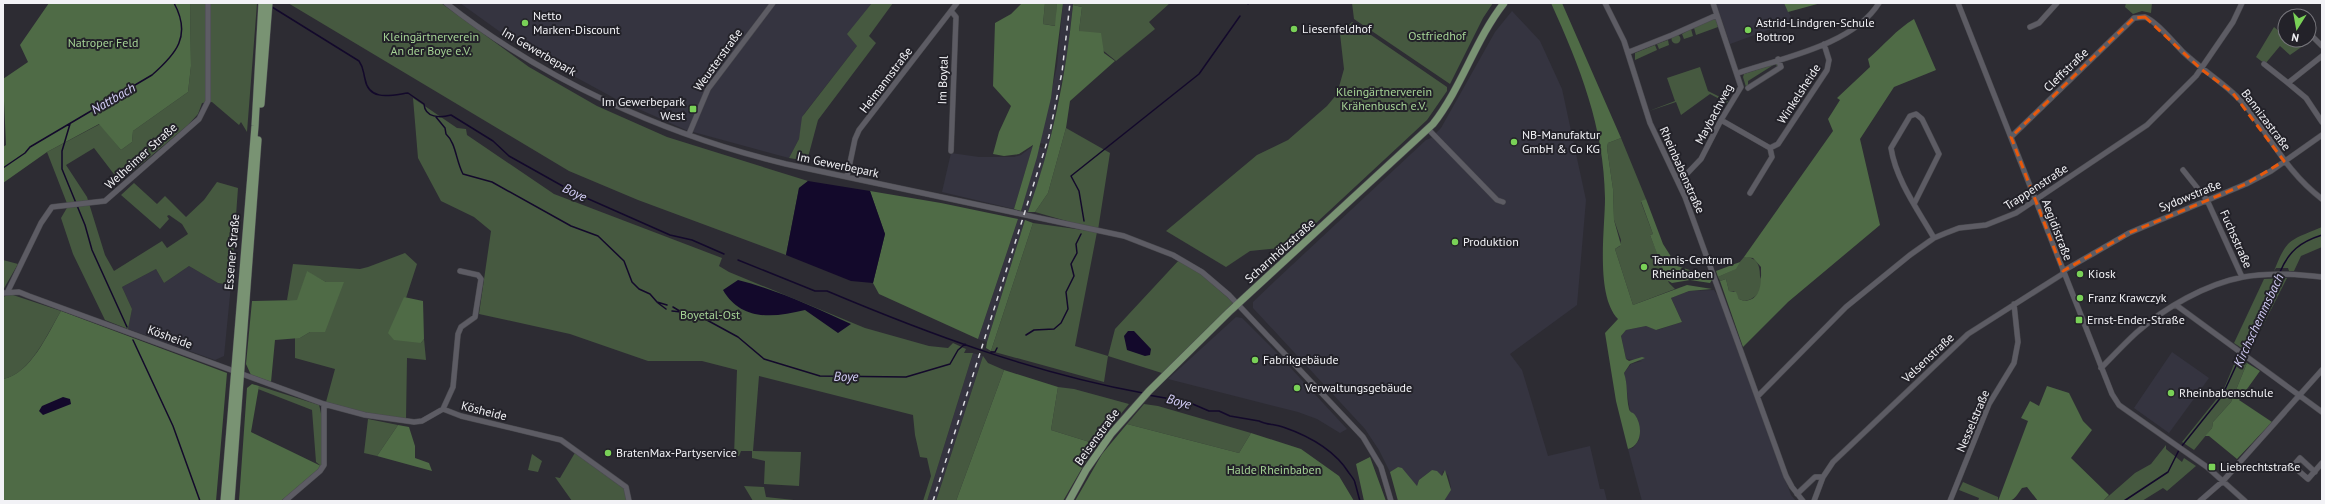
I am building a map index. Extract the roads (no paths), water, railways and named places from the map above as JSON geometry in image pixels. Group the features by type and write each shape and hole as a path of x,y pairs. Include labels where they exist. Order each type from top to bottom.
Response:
{"main road":[{"name":"Scharnhölzstraße","path":"1146,394 1237,304 1428,128 1456,92 1491,22 1504,3"},
{"name":"Essener Straße","path":"231,501 237,373 265,7"},
{"name":"Essener Straße","path":"224,501 237,373"},
{"name":"Beisenstraße","path":"1069,501 1098,452 1146,394"}],"street":[{"name":"Welheimer Straße","path":"6,292 41,223 52,207 95,204 110,197 199,119 204,112 208,101 208,3"},
{"name":"Im Gewerbepark","path":"446,3 498,40 566,80 612,103 689,134 755,156 1139,241 1173,255 1191,265 1212,280 1237,304 1363,437 1381,467 1391,501"},
{"name":"Weusterstraße","path":"689,134 708,89 773,3"},
{"name":"Heimannstraße","path":"847,177 855,139 859,130 957,3"},
{"name":"Rheinbabenstraße","path":"1605,3 1629,52 1650,123 1679,182 1786,476 1803,501"},
{"name":"Maybachweg","path":"1679,182 1701,159 1721,120 1741,87 1738,73 1712,3"},
{"path":"1738,73 1824,44 1846,33 1863,21 1879,3"},
{"name":"Aegidistraße","path":"1958,3 2112,394 2119,405 2184,450 2223,481 2245,501"},
{"path":"2030,27 2039,23 2057,3"},
{"name":"Trappenstraße","path":"1758,396 1846,307 1910,255 1934,238 1958,228 1986,225 2001,221 2036,202 2147,125 2176,97 2201,69 2233,22 2242,3"},
{"name":"Im Boytal","path":"951,11 956,16 951,151"},
{"path":"1629,52 1717,15"},
{"name":"Bannizastraße","path":"2134,18 2140,16 2148,18 2201,69 2232,92 2248,110 2297,177 2322,199"},
{"name":"Cleffstraße","path":"2011,137 2134,18"},
{"name":"Winkelsheide","path":"1770,148 1778,144 1827,70 1829,60 1824,44"},
{"path":"2288,83 2322,56"},
{"path":"1748,88 1781,67 1778,59"},
{"path":"2264,64 2306,98 2322,122"},
{"path":"1914,204 1939,154 1922,119 1916,114 1910,116 1891,148 1897,169 1914,204 1934,238"},
{"path":"1721,120 1770,148 1772,157 1753,185 1750,194"},
{"path":"1428,128 1497,200 1503,202"},
{"name":"Sydowstraße","path":"2063,272 2129,233 2246,184 2271,171 2284,160 2322,134"},
{"name":"Fuchsstraße","path":"2183,170 2207,200 2242,278"},
{"path":"443,409 452,387 458,334 461,326 475,317 481,279 478,275 460,271"},
{"name":"Velsenstraße","path":"1814,501 1823,477 1833,462 1968,334 2063,272"},
{"path":"2101,368 2136,333 2155,317 2212,288 2242,278 2274,274 2322,278"},
{"name":"Kösheide","path":"6,292 29,296 324,404 365,415 414,422 422,421 443,409 461,416 561,440 628,489 629,501"},
{"name":"Nesselstraße","path":"1950,501 1989,404 2014,363 2018,342 2014,304"},
{"path":"2176,305 2322,412"},
{"path":"2200,501 2223,481 2301,396 2322,370"},
{"path":"285,501 320,472 324,465 324,404"},
{"path":"2315,472 2322,463"},
{"name":"Velsenstraße","path":"1797,494 1815,477 1823,477"}],"waterway":[{"name":"Nattbach","path":"3,168 25,153 30,147 152,75 161,67 174,52 179,44 181,35 182,25 174,3"},
{"name":"Boye","path":"272,7 359,61 363,68 367,86 376,94 388,96 408,93 424,104 425,109 430,114 438,117 451,115 493,141 509,156 575,193 670,235 692,240 724,254"},
{"path":"1084,221 1079,191 1071,176 1199,74 1240,16"},
{"name":"Boye","path":"436,117 445,128 446,134 452,142 463,174 492,182 571,226 598,236 624,261 632,282 639,289 650,294 657,302 667,305"},
{"path":"70,124 62,151 62,169 85,225 92,250 127,327"},
{"path":"1026,335 1034,330 1054,329 1061,323 1068,309 1066,292 1074,276 1071,264 1077,253 1076,244 1081,234"},
{"name":"Kirchschemmsbach","path":"2280,272 2287,258 2296,248 2301,244 2322,235"},
{"name":"Boye","path":"738,260 815,291 827,291 865,307 982,351 1062,375 1143,393"},
{"name":"Kirchschemmsbach","path":"2242,352 2278,276"},
{"name":"Boye","path":"658,303 666,309"},
{"name":"Boye","path":"673,307 683,313 705,319 738,337 764,359 820,376 906,377 950,364 958,350 965,344"},
{"name":"Boye","path":"672,311 681,312"},
{"path":"133,340 173,426 200,501"},
{"name":"Boye","path":"991,352 995,352 997,348"},
{"name":"Kirchschemmsbach","path":"2181,447 2222,396 2241,355"},
{"name":"Boye","path":"1148,395 1188,402 1209,411 1219,411 1230,416 1280,426 1311,439 1328,450 1343,465 1354,481 1360,501"},
{"name":"Kirchschemmsbach","path":"2124,501 2168,472 2179,450"}],"railway":[{"path":"933,501 1049,136 1062,72 1070,3"}],"place":[{"name":"Netto Marken-Discount","path":"525,23"},
{"name":"Liesenfeldhof","path":"1294,29"},
{"name":"Astrid-Lindgren-Schule Bottrop","path":"1748,30"},
{"name":"Im Gewerbepark West","path":"693,109"},
{"name":"NB-Manufaktur GmbH & Co KG","path":"1514,142"},
{"name":"Produktion","path":"1455,242"},
{"name":"Tennis-Centrum Rheinbaben","path":"1644,267"},
{"name":"Kiosk","path":"2080,274"},
{"name":"Franz Krawczyk","path":"2080,298"},
{"name":"Ernst-Ender-Straße","path":"2079,320"},
{"name":"Fabrikgebäude","path":"1255,360"},
{"name":"Verwaltungsgebäude","path":"1297,388"},
{"name":"Rheinbabenschule","path":"2171,393"},
{"name":"BratenMax-Partyservice","path":"608,453"},
{"name":"Liebrechtstraße","path":"2212,467"}],"park label":[{"name":"Ostfriedhof","path":"1437,36"},
{"name":"Natroper Feld","path":"103,43"},
{"name":"Kleingärtnerverein An der Boye e.V.","path":"431,44"},
{"name":"Kleingärtnerverein Krähenbusch e.V.","path":"1384,99"},
{"name":"Boyetal-Ost","path":"710,315"},
{"name":"Halde Rheinbaben","path":"1274,470"}]}
